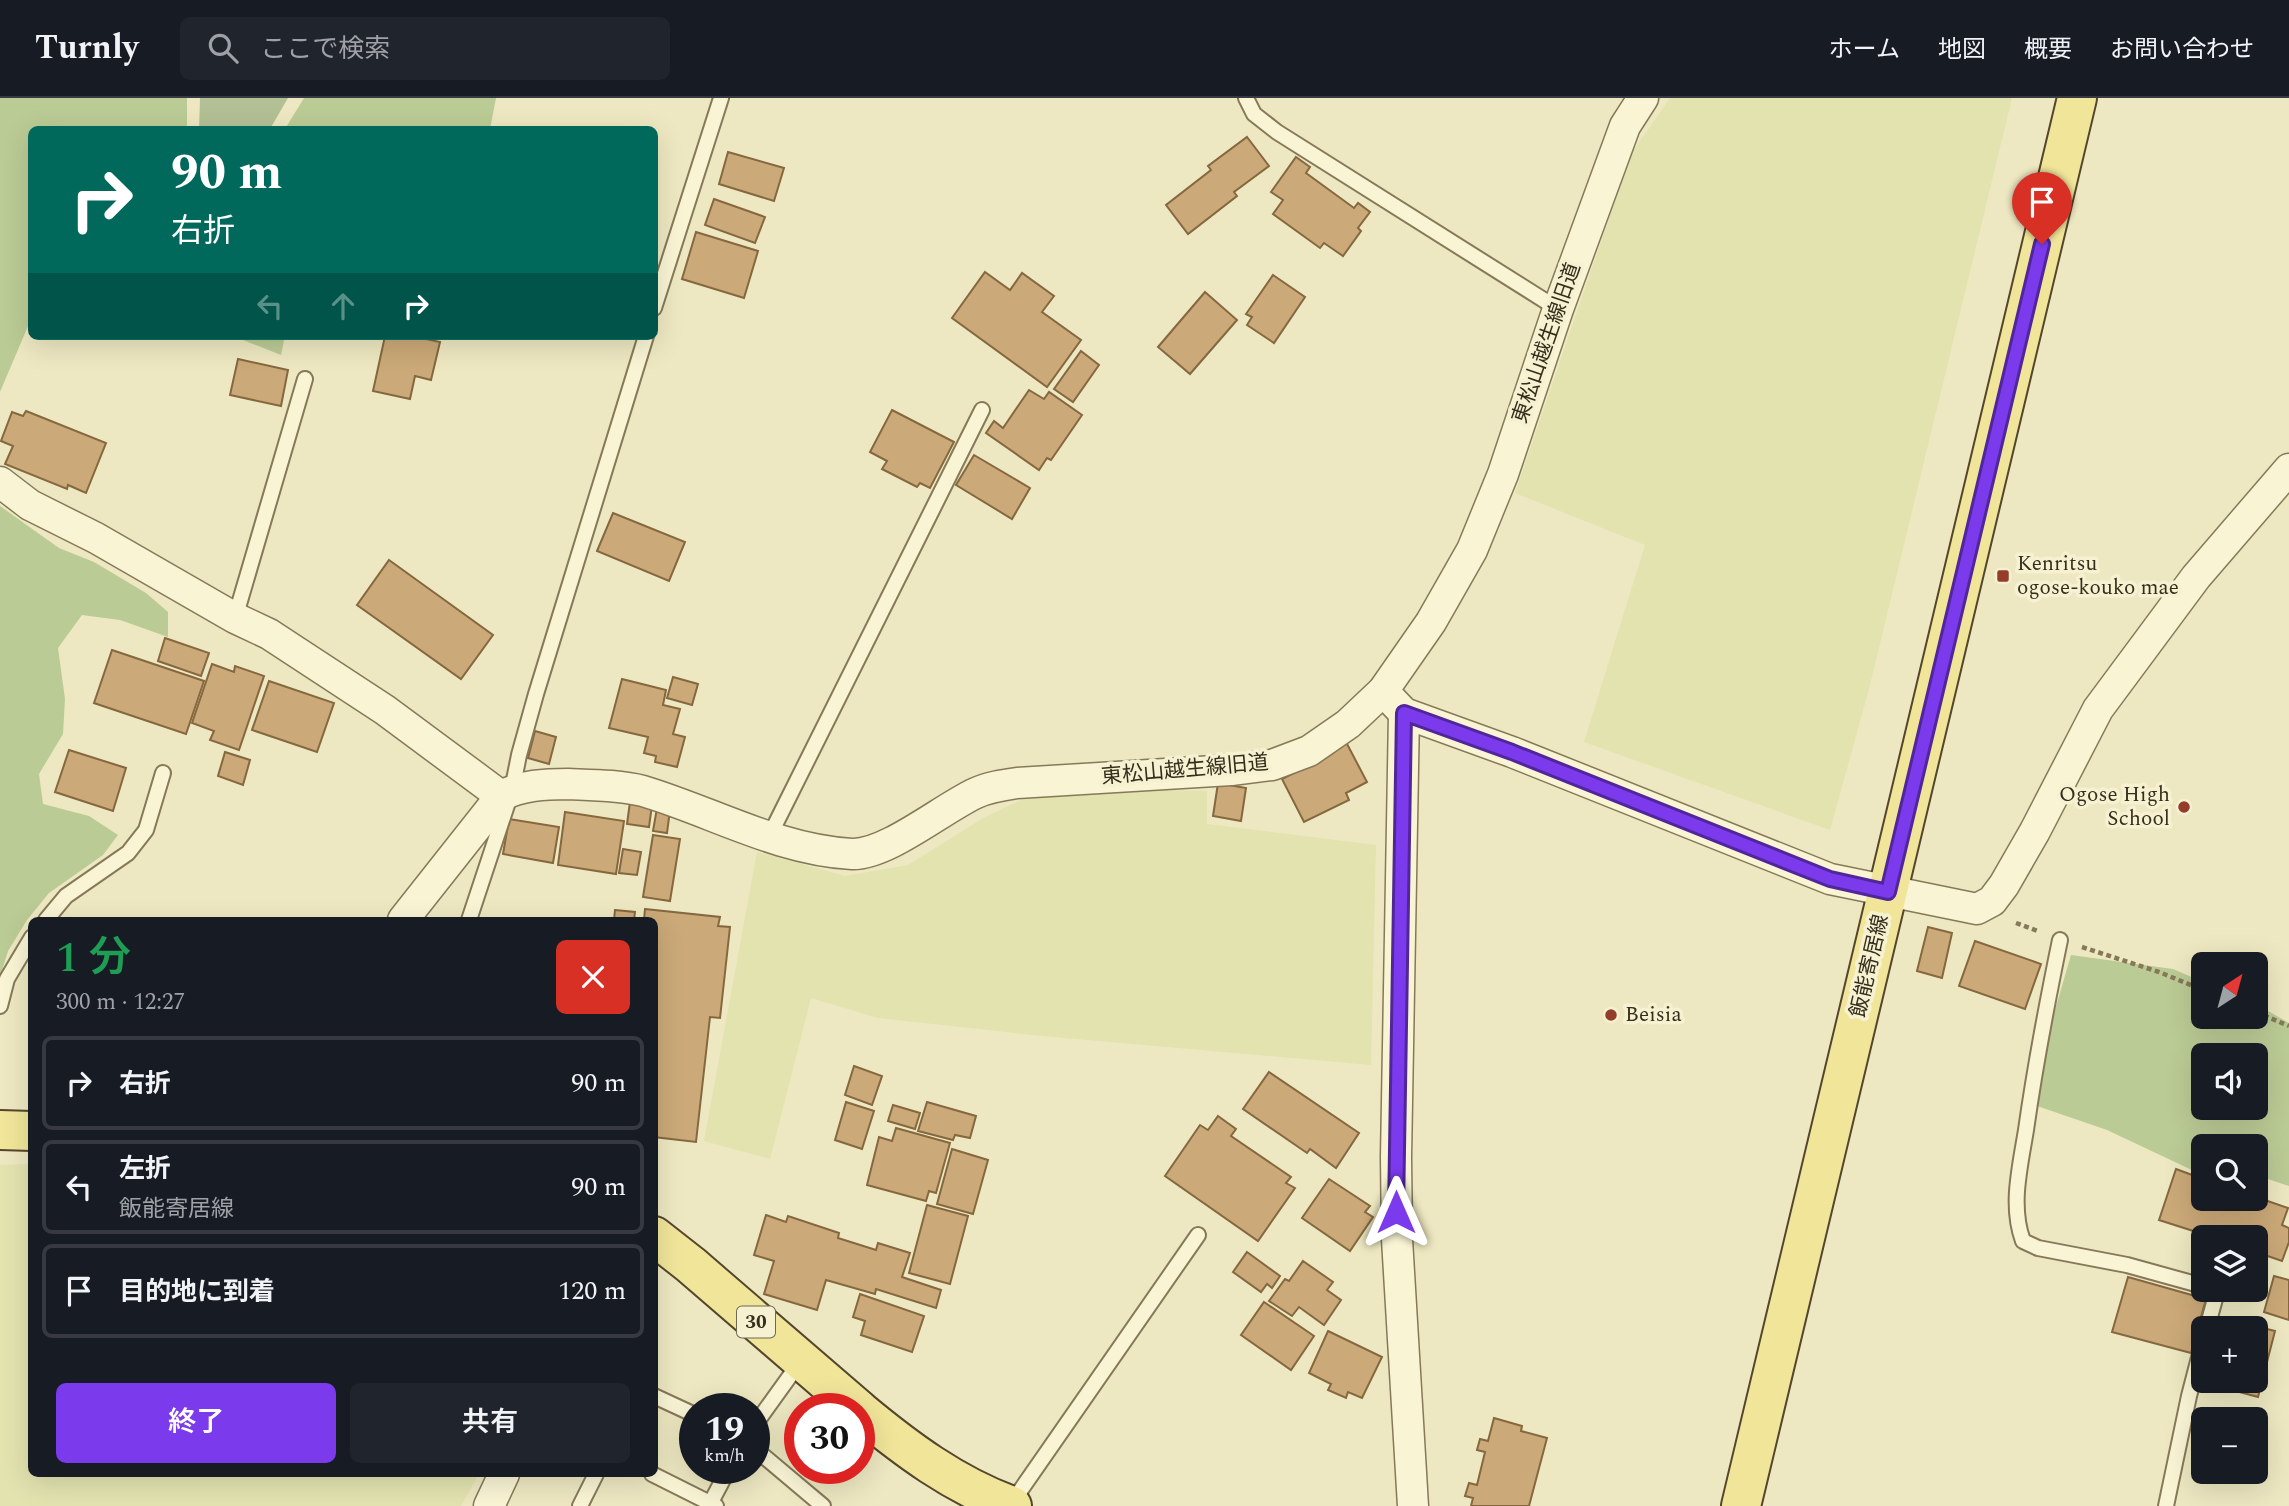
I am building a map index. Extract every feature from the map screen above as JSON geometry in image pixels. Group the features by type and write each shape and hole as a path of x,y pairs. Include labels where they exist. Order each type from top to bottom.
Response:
{"main road":[{"name":"飯能寄居線","path":"1741,1506 2077,98"},
{"path":"0,1130 28,1131"},
{"name":"30","path":"658,1239 839,1393"},
{"name":"30","path":"875,1422 940,1471 981,1494 1011,1506"}],"street":[{"name":"東松山越生線旧道","path":"506,793 551,784 610,786 642,791 769,838 825,851 856,854 884,846 976,792 996,786 1231,771 1272,765 1310,751 1348,724 1383,691 1431,622 1472,550 1503,474 1558,309 1625,126 1643,98"},
{"path":"1383,691 1404,713 1512,752 1830,879 1977,908 1992,901 2004,885 2098,709 2196,577 2289,469"},
{"path":"0,482 30,505 96,538 235,618 269,634 506,793 404,917"},
{"path":"1404,713 1396,1225 1413,1506"},
{"path":"489,1506 503,1477"}],"lane":[{"path":"658,295 721,98"},
{"path":"1246,98 1254,114 1277,132 1558,309"},
{"path":"470,917 645,340"},
{"path":"235,618 305,379"},
{"path":"769,838 982,410"},
{"path":"48,917 66,896 128,853 146,830 163,773"},
{"path":"2060,940 2035,1063 2017,1192 2017,1225 2023,1241 2038,1248 2127,1265 2191,1283"},
{"path":"0,1006 8,979 28,944"},
{"path":"1011,1506 1198,1235"},
{"path":"770,1404 801,1361"},
{"path":"2166,1506 2191,1388"},
{"path":"658,1398 679,1408"},
{"path":"770,1461 823,1506"},
{"path":"580,1506 594,1477"},
{"path":"658,1477 712,1505 722,1484"}],"path":[{"path":"1977,908 2191,985"},
{"path":"2268,1017 2289,1026"}],"green space":[{"path":"0,98 187,98 187,126 28,126 28,326 0,392"},
{"path":"200,98 288,98 272,126 199,126"},
{"path":"304,98 496,98 491,126 287,126"},
{"path":"1670,98 2012,98 1869,689 1830,830 1584,742 1645,545 1515,493 1631,154"},
{"path":"243,340 284,340 281,355"},
{"path":"0,506 59,548 94,562 146,593 168,612 168,637 120,620 82,615 58,648 65,699 63,734 39,774 43,804 89,816 118,835 103,855 49,893 28,917 8,951 0,977"},
{"path":"1155,790 1207,791 1207,824 1376,845 1371,1065 1042,1036 878,1018 811,998 770,1159 704,1141 757,852 845,876 908,865 985,817 1030,796"},
{"path":"2071,955 2173,969 2191,977 2191,1029 2268,1029 2268,1011 2289,1023 2289,1186 2268,1179 2268,1134 2191,1134 2191,1170 2107,1130 2028,1103"},
{"path":"28,1164 28,1477 477,1477 461,1506 0,1506 0,1165"}],"building":[{"path":"1247,137 1269,166 1234,192 1237,196 1188,234 1166,205 1211,170 1208,166"},
{"path":"728,152 784,168 774,201 719,184"},
{"path":"1296,157 1310,167 1306,173 1354,208 1358,203 1370,212 1358,228 1361,231 1343,256 1324,243 1320,248 1273,214 1283,200 1271,192"},
{"path":"714,199 765,217 755,243 705,225"},
{"path":"696,232 758,251 744,298 682,279"},
{"path":"985,272 1010,290 1022,273 1054,296 1042,312 1081,340 1047,387 952,318"},
{"path":"1273,275 1305,297 1274,343 1247,325 1252,317 1246,314"},
{"path":"1205,292 1237,320 1190,374 1158,347"},
{"path":"384,340 440,342 431,380 415,376 410,399 373,391"},
{"path":"1081,351 1099,365 1073,402 1054,389"},
{"path":"238,359 288,370 281,406 230,395"},
{"path":"1029,390 1044,399 1049,392 1082,415 1051,460 1047,458 1039,470 986,433 994,421 1003,428"},
{"path":"892,410 954,442 930,488 920,483 917,487 882,469 887,461 870,452"},
{"path":"26,411 106,443 86,493 68,485 67,489 5,464 13,446 1,441 12,412 23,416"},
{"path":"974,455 1030,488 1012,519 956,485"},
{"path":"613,513 685,542 669,581 597,551"},
{"path":"389,560 493,635 461,679 357,605"},
{"path":"165,638 209,653 201,676 158,661"},
{"path":"112,650 204,681 186,734 94,703"},
{"path":"212,664 234,672 235,666 264,676 239,750 210,740 214,731 192,723"},
{"path":"673,677 698,684 692,705 667,698"},
{"path":"622,679 666,690 663,705 680,709 673,734 685,737 677,767 655,762 656,756 644,753 648,737 609,728"},
{"path":"269,681 334,703 317,752 252,730"},
{"path":"535,731 556,737 549,764 528,758"},
{"path":"1346,742 1367,782 1346,793 1349,800 1304,822 1282,779 1314,763"},
{"path":"69,750 126,768 113,811 55,792"},
{"path":"225,752 250,760 243,785 218,776"},
{"path":"1218,783 1246,788 1241,821 1213,816"},
{"path":"630,802 652,805 649,827 627,824"},
{"path":"657,808 670,810 667,833 653,831"},
{"path":"565,812 624,821 616,874 558,865"},
{"path":"509,819 559,827 553,863 503,854"},
{"path":"653,835 680,839 670,901 643,897"},
{"path":"623,849 641,852 637,875 619,873"},
{"path":"645,909 720,917 718,926 730,927 720,1018 710,1017 696,1142 658,1137 658,917 644,917"},
{"path":"615,910 635,912 634,917 614,917"},
{"path":"1928,927 1952,933 1942,978 1917,971"},
{"path":"1975,941 2041,964 2025,1009 1959,986"},
{"path":"854,1066 882,1076 872,1105 845,1095"},
{"path":"1269,1072 1359,1133 1336,1168 1310,1149 1307,1153 1243,1109"},
{"path":"846,1102 874,1111 862,1149 835,1140"},
{"path":"927,1102 976,1116 970,1138 955,1135 953,1140 918,1131"},
{"path":"893,1105 920,1113 915,1129 888,1121"},
{"path":"1218,1116 1236,1129 1231,1136 1291,1177 1286,1183 1295,1188 1258,1241 1165,1176 1200,1125 1208,1130"},
{"path":"896,1128 950,1143 936,1193 929,1191 926,1201 867,1185 879,1137 892,1141"},
{"path":"952,1149 988,1160 973,1214 937,1204"},
{"path":"2176,1169 2191,1175 2191,1211 2268,1211 2268,1201 2288,1208 2282,1225 2289,1228 2289,1242 2282,1261 2268,1256 2268,1225 2191,1225 2191,1230 2159,1220"},
{"path":"1329,1179 1370,1206 1365,1212 1373,1217 1350,1251 1302,1218"},
{"path":"927,1205 968,1216 950,1284 909,1273"},
{"path":"766,1215 786,1222 788,1216 839,1233 838,1238 876,1250 878,1243 910,1253 902,1277 941,1290 936,1308 876,1289 875,1294 826,1280 817,1310 764,1294 774,1261 754,1255"},
{"path":"1247,1252 1280,1276 1272,1288 1267,1284 1261,1292 1233,1272"},
{"path":"1303,1261 1333,1282 1327,1290 1341,1300 1324,1325 1299,1307 1292,1316 1269,1301 1285,1279 1289,1281"},
{"path":"2274,1276 2289,1280 2289,1320 2264,1312"},
{"path":"2128,1277 2191,1295 2191,1302 2205,1302 2201,1316 2191,1316 2191,1353 2112,1332"},
{"path":"860,1294 924,1316 912,1352 861,1335 865,1321 853,1317"},
{"path":"1264,1302 1314,1336 1291,1370 1241,1335"},
{"path":"2268,1329 2275,1331 2268,1358"},
{"path":"1328,1331 1382,1357 1362,1398 1348,1392 1346,1398 1328,1390 1331,1384 1309,1373"},
{"path":"2243,1393 2259,1393 2258,1397"},
{"path":"1494,1418 1522,1426 1521,1431 1547,1438 1529,1506 1471,1506 1473,1498 1465,1496 1469,1483 1477,1485 1485,1452 1477,1450 1480,1439 1488,1441"}],"place":[{"name":"Kenritsu ogose-kouko mae","path":"2003,576"},
{"name":"Ogose High School","path":"2184,807"},
{"name":"Beisia","path":"1611,1015"}],"route":[{"path":"1396,1212 1404,713 1512,752 1830,879 1888,892 2042,244"}]}
